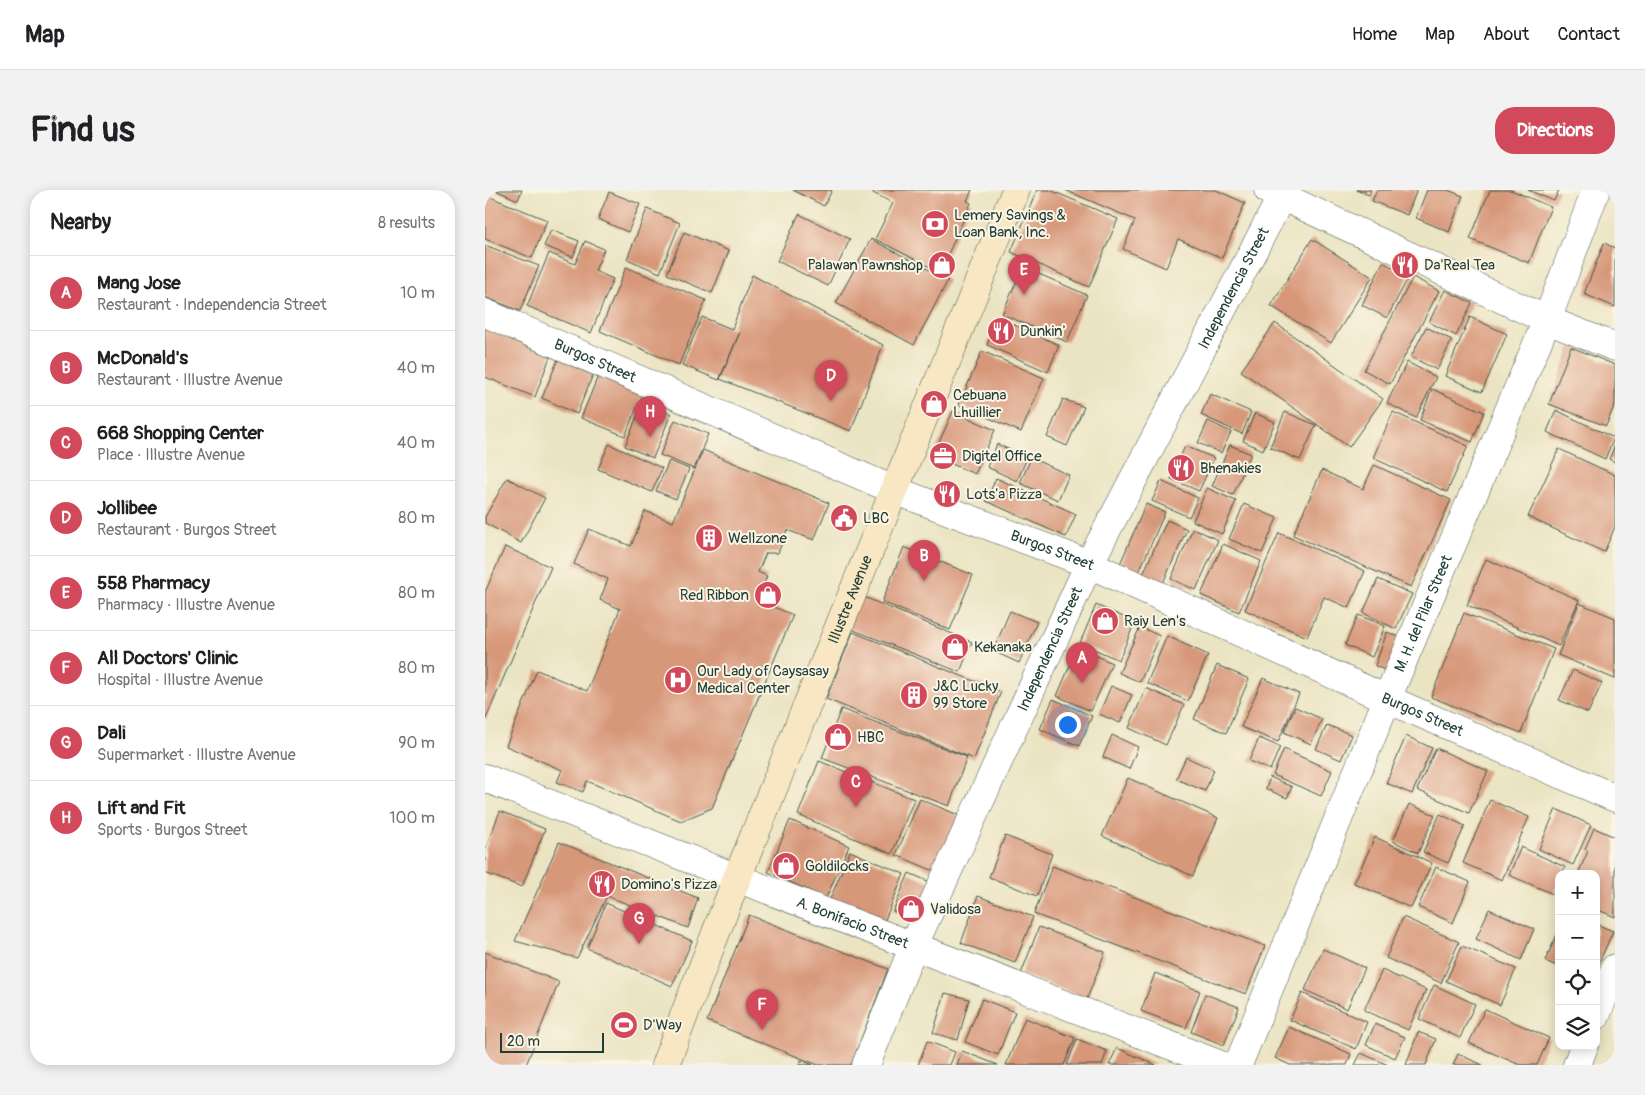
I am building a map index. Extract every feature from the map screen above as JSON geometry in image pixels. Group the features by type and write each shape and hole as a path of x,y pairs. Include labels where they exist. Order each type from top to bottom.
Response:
{"main road":[{"name":"Illustre Avenue","path":"665,1065 737,878 1016,190"}],"street":[{"name":"M. H. del Pilar Street","path":"1238,1065 1387,699 1547,320 1596,190"},
{"path":"1278,192 1547,320 1615,347"},
{"name":"Independencia Street","path":"866,1065 914,945 1089,564 1278,192"},
{"name":"Burgos Street","path":"485,313 894,490 1089,564 1387,699 1615,798"},
{"name":"A. Bonifacio Street","path":"485,778 737,878 1221,1065"},
{"path":"1600,1006 1615,968"},
{"path":"1577,1065 1583,1050"}],"building":[{"path":"495,190 522,190 518,200"},
{"path":"793,190 832,190 824,206"},
{"path":"874,190 972,190 967,201 971,203 940,272 875,239 893,203 873,193"},
{"path":"1037,190 1050,190 1118,219 1089,287 1011,252"},
{"path":"1065,190 1216,190 1245,203 1222,258 1178,239 1166,268 1123,249 1135,220"},
{"path":"1356,190 1371,190 1369,195"},
{"path":"1377,190 1417,190 1407,215 1372,201"},
{"path":"1427,190 1448,190 1463,196 1449,232 1416,218"},
{"path":"1490,190 1511,190 1551,207 1529,263 1470,239"},
{"path":"1528,190 1559,190 1554,201"},
{"path":"609,192 640,204 628,232 598,219"},
{"path":"485,195 547,220 532,258 485,239"},
{"path":"647,209 680,223 660,273 627,259"},
{"path":"799,214 850,239 828,286 777,261"},
{"path":"551,230 579,241 573,257 544,246"},
{"path":"684,232 729,251 712,293 667,274"},
{"path":"871,239 948,280 914,345 836,303"},
{"path":"1312,239 1372,277 1331,343 1271,306"},
{"path":"585,241 604,249 595,271 613,279 591,333 527,306 549,253 575,264"},
{"path":"1604,243 1615,248 1615,307 1584,294"},
{"path":"485,245 539,266 520,311 485,297"},
{"path":"1383,262 1409,276 1387,318 1362,305"},
{"path":"626,267 706,300 679,365 600,331"},
{"path":"1023,267 1087,295 1067,342 1002,314"},
{"path":"752,275 883,345 851,431 720,379 740,332 719,380 682,365 702,317 732,329"},
{"path":"1413,277 1439,291 1390,384 1364,370"},
{"path":"1445,290 1472,303 1456,336 1429,322"},
{"path":"1470,317 1507,334 1482,392 1445,376"},
{"path":"999,318 1059,345 1048,372 987,345"},
{"path":"1275,323 1383,399 1349,447 1241,371"},
{"path":"485,327 551,354 535,397 485,377"},
{"path":"1426,327 1452,340 1437,370 1411,357"},
{"path":"1571,347 1615,365 1615,404 1606,426 1549,404"},
{"path":"982,351 1044,378 1021,432 959,405"},
{"path":"559,357 594,372 577,414 542,398"},
{"path":"1407,362 1436,377 1416,418 1387,403"},
{"path":"598,376 642,395 625,436 581,418"},
{"path":"1432,389 1484,412 1472,442 1420,420"},
{"path":"1210,394 1251,412 1242,434 1201,415"},
{"path":"1063,399 1084,407 1067,446 1047,437"},
{"path":"643,402 671,414 653,458 625,446"},
{"path":"1556,410 1614,438 1605,459 1547,432"},
{"path":"953,411 995,430 975,474 933,456"},
{"path":"1285,412 1316,425 1300,460 1270,447"},
{"path":"1393,412 1468,446 1447,492 1373,458"},
{"path":"1255,413 1275,422 1263,450 1243,441"},
{"path":"675,420 708,434 694,469 660,455"},
{"path":"1208,421 1231,432 1221,453 1198,443"},
{"path":"609,444 662,468 652,492 598,469"},
{"path":"997,444 1027,458 1017,481 987,467"},
{"path":"1230,445 1251,454 1233,495 1212,486"},
{"path":"1615,445 1615,462 1609,459"},
{"path":"1185,446 1214,458 1199,491 1171,479"},
{"path":"1559,449 1615,475 1615,527 1604,552 1528,517"},
{"name":"Our Lady of Caysasay Medical Center","path":"703,450 829,503 814,540 787,530 778,553 766,553 758,572 767,576 757,600 793,615 712,808 681,821 587,781 583,792 557,782 562,770 506,746 537,670 587,691 620,609 600,600 608,579 574,564 589,529 631,546 645,511 673,522"},
{"path":"1031,458 1069,475 1058,500 1020,483"},
{"path":"669,461 689,469 676,499 656,491"},
{"path":"1374,465 1451,500 1411,587 1293,535 1322,470 1363,489"},
{"path":"507,478 545,498 521,543 485,523 485,517"},
{"path":"996,478 1076,514 1066,537 986,501"},
{"path":"1161,481 1198,498 1189,517 1152,501"},
{"path":"1207,488 1236,501 1222,534 1193,521"},
{"path":"1146,504 1165,512 1139,572 1120,564"},
{"path":"1244,504 1277,518 1262,553 1229,539"},
{"path":"1167,520 1187,529 1163,583 1143,574"},
{"path":"1193,528 1218,540 1196,590 1171,579"},
{"path":"1279,533 1365,571 1349,608 1324,597 1307,637 1245,610"},
{"path":"1223,544 1261,561 1239,612 1201,595"},
{"path":"505,547 551,567 485,721 485,592"},
{"path":"904,547 973,575 950,630 882,602"},
{"path":"1486,559 1579,600 1559,646 1467,605"},
{"path":"1378,579 1412,594 1396,629 1363,613"},
{"path":"859,595 972,642 960,672 846,627"},
{"path":"1579,603 1615,618 1615,679 1558,655"},
{"path":"1096,605 1135,622 1119,660 1080,643"},
{"path":"1010,611 1037,622 1019,663 993,651"},
{"path":"1464,613 1554,649 1521,733 1431,697"},
{"path":"1358,615 1385,626 1372,657 1345,645"},
{"path":"1140,627 1160,636 1140,682 1119,673"},
{"name":"J&C Lucky 99 Store","path":"853,632 1001,692 974,759 826,699"},
{"path":"1387,632 1402,638 1390,672 1375,666"},
{"path":"1167,636 1208,655 1188,701 1147,683"},
{"path":"1078,647 1112,663 1091,711 1057,696"},
{"path":"1217,665 1249,679 1226,733 1194,719"},
{"path":"1573,670 1602,683 1588,713 1559,700"},
{"path":"1263,678 1299,694 1278,742 1241,727"},
{"path":"1111,686 1132,695 1120,723 1099,714"},
{"path":"1146,688 1184,705 1166,745 1129,728"},
{"path":"1053,699 1092,716 1079,746 1040,729"},
{"path":"1295,707 1322,719 1311,744 1284,732"},
{"path":"841,709 967,757 949,806 822,758"},
{"path":"1327,725 1352,735 1341,760 1316,749"},
{"path":"1112,735 1138,747 1129,769 1103,757"},
{"path":"1406,736 1432,748 1412,794 1386,783"},
{"path":"1259,738 1280,747 1270,770 1249,761"},
{"path":"1436,748 1488,771 1469,813 1417,790"},
{"path":"1284,749 1332,771 1321,796 1273,775"},
{"path":"1186,757 1214,770 1205,791 1176,779"},
{"path":"819,761 914,799 892,854 798,815"},
{"path":"1270,777 1292,787 1287,798 1266,789"},
{"path":"1128,778 1218,818 1193,876 1102,836"},
{"path":"920,799 963,817 939,873 896,855"},
{"path":"1490,800 1529,817 1502,880 1463,863"},
{"path":"1409,804 1435,815 1418,853 1393,841"},
{"path":"1556,809 1591,825 1573,865 1539,849"},
{"path":"500,811 545,829 522,887 485,873 485,850"},
{"path":"1440,814 1465,826 1448,863 1423,852"},
{"path":"790,820 849,846 826,898 768,872"},
{"path":"1594,828 1615,837 1615,917 1600,911 1600,870 1580,870 1588,851 1585,849"},
{"path":"1005,836 1052,854 1037,896 989,877"},
{"path":"1375,837 1432,863 1411,908 1354,883"},
{"path":"559,842 698,898 688,928 607,896 577,958 515,941"},
{"path":"1521,847 1565,867 1564,870 1555,870 1555,890 1553,894 1509,875"},
{"path":"850,851 904,874 882,927 828,904"},
{"path":"1052,866 1265,946 1246,994 1034,914"},
{"path":"1436,867 1470,882 1453,923 1418,907"},
{"path":"909,873 937,885 920,923 893,911"},
{"path":"978,896 1033,917 1015,963 961,943"},
{"path":"606,903 692,941 672,986 587,948"},
{"path":"1489,909 1534,929 1521,960 1476,939"},
{"path":"749,915 888,969 851,1065 818,1065 707,1021"},
{"path":"1403,917 1459,942 1441,983 1386,958"},
{"path":"1600,926 1613,931 1600,961"},
{"path":"1039,927 1105,952 1087,999 1021,974"},
{"path":"1555,939 1555,965 1545,961"},
{"path":"1462,946 1516,969 1500,1005 1446,981"},
{"path":"1323,949 1365,968 1347,1009 1305,990"},
{"path":"485,952 559,982 526,1065 485,1065"},
{"path":"1382,970 1426,990 1408,1030 1364,1010"},
{"path":"1155,973 1200,991 1186,1028 1141,1011"},
{"path":"1434,985 1475,1004 1460,1038 1419,1019"},
{"path":"945,993 969,999 958,1040 933,1033"},
{"path":"1302,993 1367,1022 1356,1049 1290,1020"},
{"path":"1205,994 1239,1007 1224,1045 1191,1032"},
{"path":"982,999 1015,1012 998,1055 965,1042"},
{"path":"1485,1009 1549,1038 1537,1065 1520,1065 1469,1043"},
{"path":"1025,1018 1075,1038 1064,1065 1006,1065"},
{"path":"1375,1024 1405,1037 1395,1058 1366,1045"},
{"path":"1289,1027 1351,1054 1347,1065 1290,1065 1275,1058"},
{"path":"1418,1032 1436,1039 1426,1065 1406,1065"},
{"path":"1077,1039 1107,1051 1102,1065 1067,1065"},
{"path":"927,1041 955,1052 950,1065 918,1065"},
{"path":"1117,1048 1156,1065 1109,1065"},
{"path":"962,1051 998,1065 957,1065"},
{"path":"1361,1053 1388,1065 1355,1065"},
{"path":"1458,1054 1483,1065 1453,1065"},
{"path":"801,1060 813,1065 799,1065"}],"place":[{"name":"Lemery Savings & Loan Bank, Inc.","path":"935,224"},
{"name":"Palawan Pawnshop","path":"942,265"},
{"name":"Da'Real Tea","path":"1405,265"},
{"name":"558 Pharmacy","path":"1024,295"},
{"name":"Dunkin'","path":"1001,331"},
{"name":"Jollibee","path":"831,401"},
{"name":"Cebuana Lhuillier","path":"934,404"},
{"name":"Lift and Fit","path":"650,437"},
{"name":"Digitel Office","path":"943,456"},
{"name":"Bhenakies","path":"1181,468"},
{"name":"Lots'a Pizza","path":"947,494"},
{"name":"LBC","path":"844,518"},
{"name":"Wellzone","path":"709,538"},
{"name":"McDonald's","path":"924,581"},
{"name":"Red Ribbon","path":"768,595"},
{"name":"Raiy Len's","path":"1105,621"},
{"name":"Kekanaka","path":"955,647"},
{"name":"Our Lady of Caysasay Medical Center","path":"678,680"},
{"name":"Mang Jose","path":"1082,683"},
{"name":"J&C Lucky 99 Store","path":"914,695"},
{"name":"HBC","path":"838,737"},
{"name":"668 Shopping Center","path":"856,807"},
{"name":"Goldilocks","path":"786,866"},
{"name":"Domino's Pizza","path":"602,884"},
{"name":"Validosa","path":"911,909"},
{"name":"Dali","path":"639,944"},
{"name":"D'Way","path":"624,1025"},
{"name":"All Doctors' Clinic","path":"762,1030"}]}
